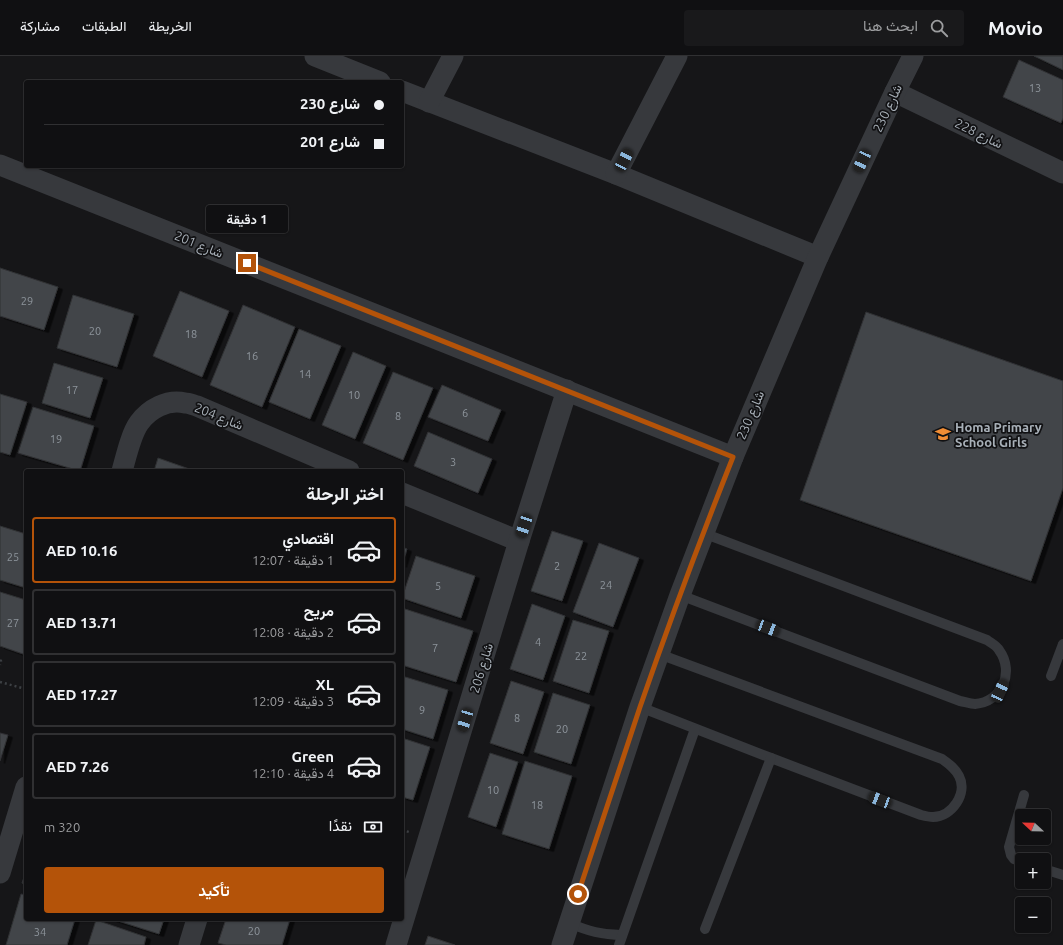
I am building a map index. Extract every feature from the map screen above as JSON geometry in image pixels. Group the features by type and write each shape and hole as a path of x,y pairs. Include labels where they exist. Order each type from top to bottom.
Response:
{"street":[{"path":"315,56 375,80"},
{"path":"429,102 453,56"},
{"path":"616,174 677,56"},
{"name":"شارع 230","path":"562,945 640,708 680,595 733,457 818,257 913,56"},
{"path":"404,92 616,174 818,257"},
{"name":"شارع 228","path":"895,92 1063,173"},
{"name":"شارع 201","path":"0,165 733,457"},
{"name":"شارع 206","path":"404,919 519,541 567,390"},
{"name":"شارع 204","path":"123,469 138,424 146,414 158,406 171,402 184,402 197,406 340,469"},
{"path":"404,494 519,541"},
{"path":"0,873 24,795"},
{"path":"189,945 196,921"},
{"name":"شارع 206","path":"396,945 403,921"}],"lane":[{"path":"680,595 960,701 975,704 989,700 1000,691 1006,677 1006,662 999,649 987,640 703,533"},
{"path":"1051,676 1063,644"},
{"path":"640,708 921,815 934,817 947,813 957,804 962,791 960,778 953,766 942,759 659,654"},
{"path":"619,945 695,729"},
{"path":"706,929 770,758"},
{"path":"1015,858 1011,855 1009,846 1024,795"},
{"path":"1051,871 1063,875"},
{"path":"569,923 596,933 622,935"}],"path":[{"path":"0,660 0,665"},
{"path":"0,682 24,688"}],"building":[{"path":"1034,56 1063,56 1063,70"},
{"path":"1019,60 1063,80 1063,118 1061,123 1003,97"},
{"path":"0,268 58,287 44,330 0,316"},
{"path":"180,291 229,311 202,377 153,356"},
{"path":"73,295 134,314 117,367 57,348"},
{"path":"243,305 295,327 262,407 210,385"},
{"name":"Homa Primary School Girls","path":"866,312 1063,381 1063,488 1031,581 800,500"},
{"path":"299,329 341,346 310,419 269,402"},
{"path":"353,352 386,366 355,439 322,425"},
{"path":"54,363 103,378 90,418 42,403"},
{"path":"393,372 433,388 403,460 363,443"},
{"path":"442,385 501,410 488,441 428,417"},
{"path":"0,394 27,402 10,455 0,452"},
{"path":"33,407 94,426 81,469 73,469 18,453"},
{"path":"428,432 492,459 478,493 414,466"},
{"path":"158,458 189,469 155,469"},
{"path":"0,526 24,533 24,587 0,580"},
{"path":"552,531 583,541 562,601 531,591"},
{"path":"599,543 639,558 613,627 573,612"},
{"path":"404,548 407,549 404,559"},
{"path":"416,556 475,576 461,618 404,599 404,592"},
{"path":"0,592 24,599 24,654 0,646"},
{"path":"532,604 565,616 543,680 510,669"},
{"path":"404,609 473,631 456,682 404,666"},
{"path":"573,620 609,631 589,693 553,681"},
{"path":"404,677 448,690 433,739 404,730"},
{"path":"511,681 544,692 523,754 490,743"},
{"path":"553,693 590,705 571,764 534,752"},
{"path":"0,733 8,735 0,761"},
{"path":"404,739 430,747 413,800 404,798"},
{"path":"490,753 518,762 496,827 468,817"},
{"path":"525,761 572,776 549,849 502,834"},
{"path":"21,894 24,895 24,921 74,921 67,945 6,945"},
{"path":"96,921 146,937 144,945 88,945"},
{"path":"118,921 163,921 159,934"},
{"path":"225,921 289,921 282,945 226,945 218,943"},
{"path":"428,936 455,945 425,945"}],"place":[{"name":"Homa Primary School Girls","path":"943,434"}],"route":[{"path":"247,263 733,457 698,546 659,654 578,894"}]}
